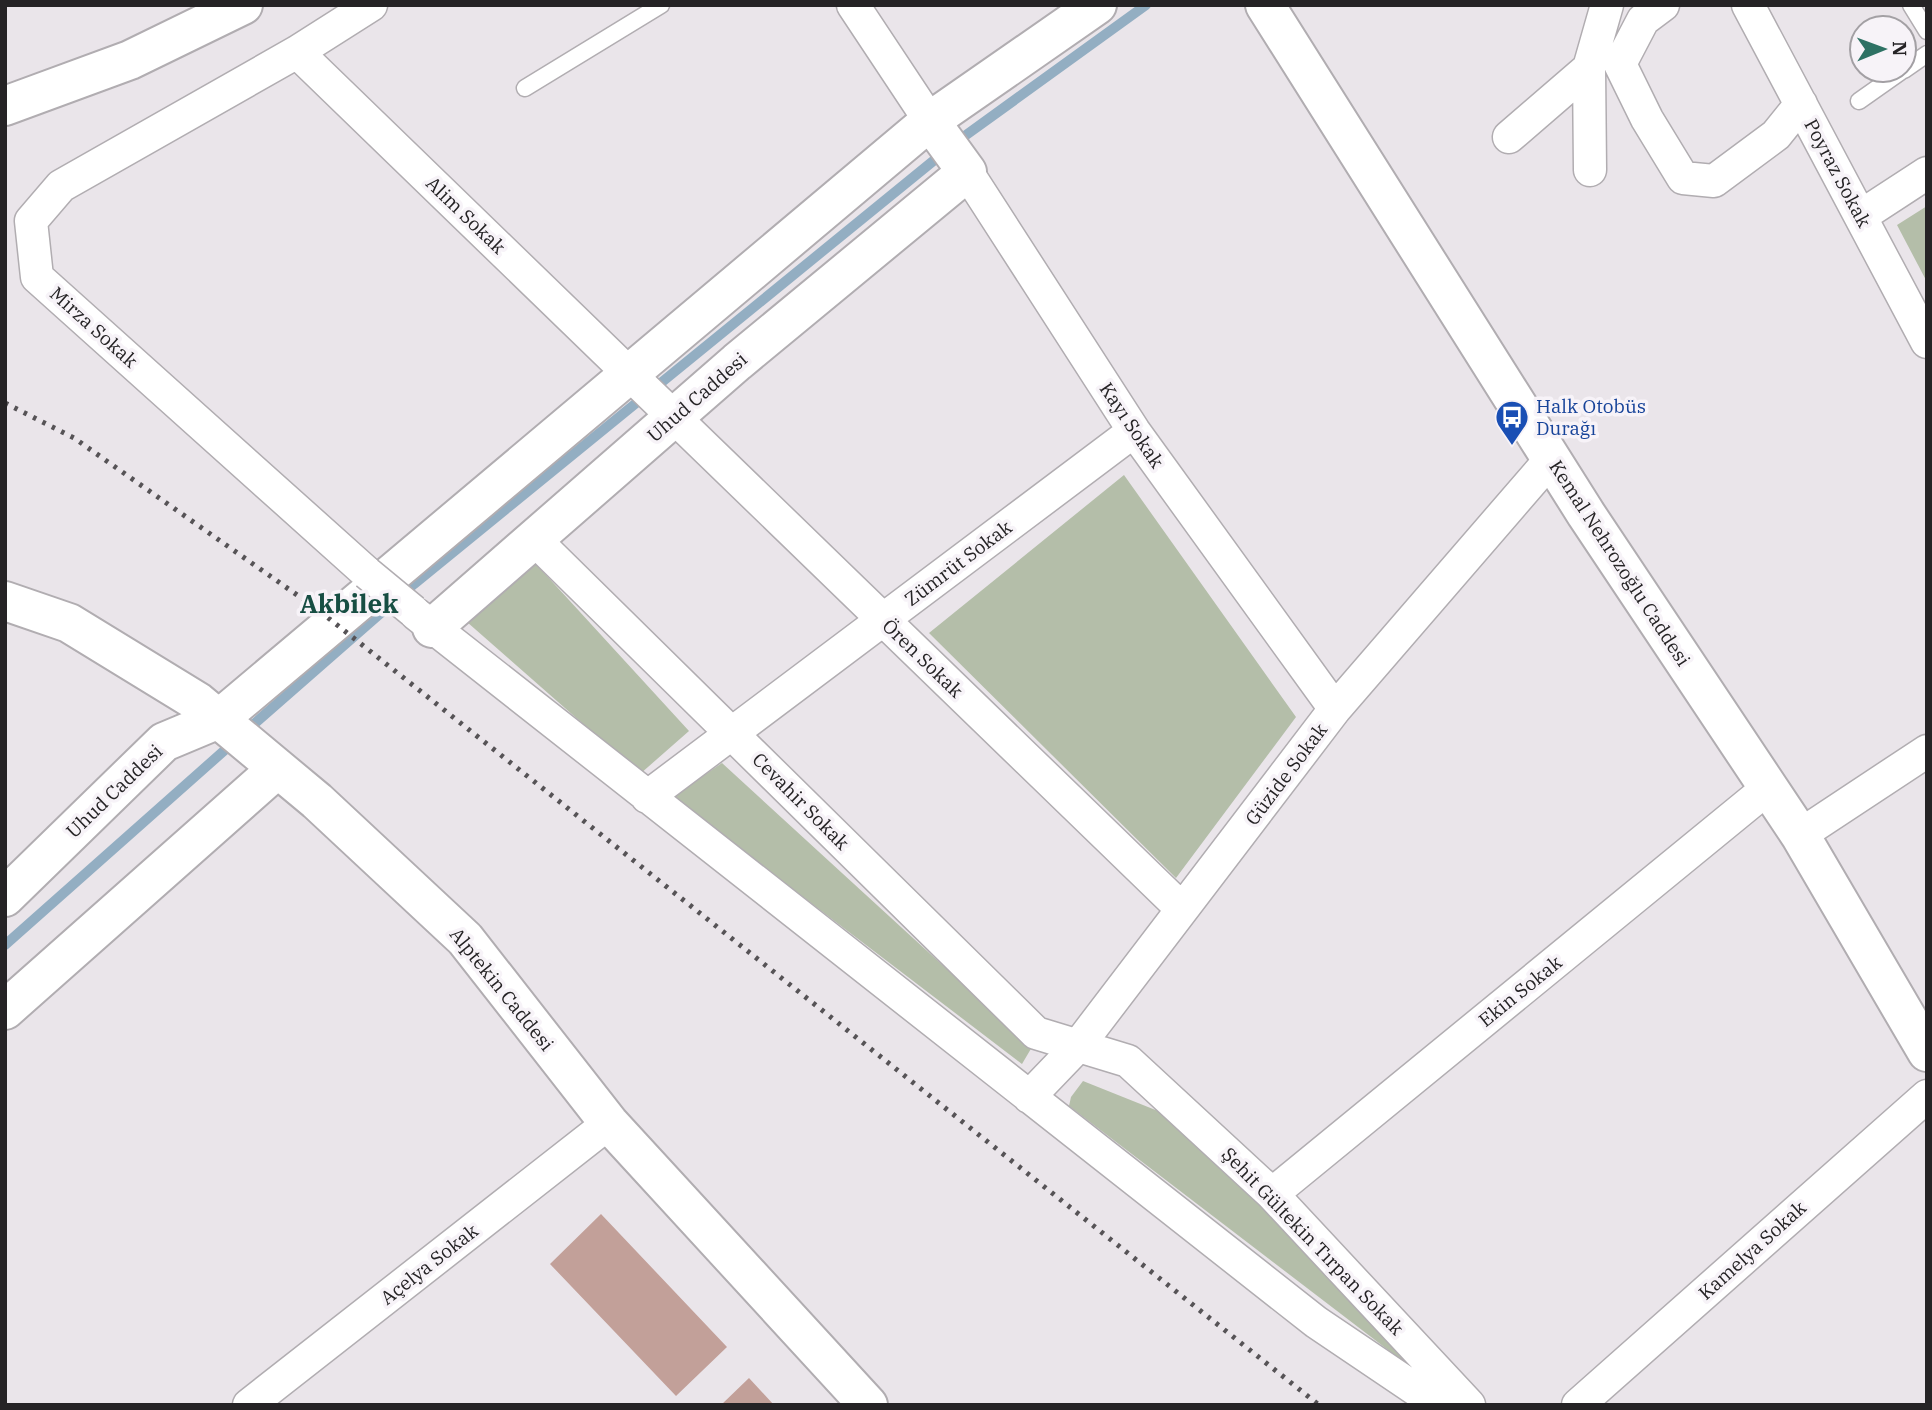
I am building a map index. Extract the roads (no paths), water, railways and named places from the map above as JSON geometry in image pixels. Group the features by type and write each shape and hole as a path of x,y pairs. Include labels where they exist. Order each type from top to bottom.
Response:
{"street":[{"path":"5,106 130,60 243,5"},
{"name":"Mirza Sokak","path":"370,5 297,52 61,186 32,221 37,277 380,572 423,619 1315,1322 1439,1405"},
{"name":"Kayı Sokak","path":"853,5 934,128 967,172 1135,430 1335,709"},
{"path":"380,572 632,376 934,128 1097,5"},
{"path":"1590,170 1589,68 1607,5"},
{"path":"1663,5 1643,20 1620,64 1647,119 1683,178 1714,181 1776,135 1801,104"},
{"name":"Poyraz Sokak","path":"1748,5 1927,342"},
{"name":"Kemal Nehrozoğlu Caddesi","path":"1277,9 1551,459 1800,835 1927,1052"},
{"name":"Alim Sokak","path":"297,52 669,412"},
{"path":"1509,137 1589,68"},
{"name":"Uhud Caddesi","path":"423,619 534,539 669,412 967,172"},
{"path":"1861,216 1927,173"},
{"name":"Ören Sokak","path":"669,412 1182,909"},
{"name":"Zümrüt Sokak","path":"647,797 1135,430"},
{"name":"Güzide Sokak","path":"1029,1097 1078,1046 1335,709 1551,459"},
{"name":"Cevahir Sokak","path":"534,539 1036,1032 1078,1046"},
{"name":"Uhud Caddesi","path":"5,897 164,742 220,721 302,652 380,572"},
{"name":"Alptekin Caddesi","path":"5,601 69,623 198,702 317,801 465,939 609,1123 868,1405"},
{"path":"1800,835 1927,751"},
{"path":"5,1010 267,760"},
{"name":"Ekin Sokak","path":"1272,1194 1768,788"},
{"name":"Şehit Gültekin Tırpan Sokak","path":"1078,1046 1128,1061 1272,1194 1469,1405"},
{"name":"Kamelya Sokak","path":"1578,1405 1927,1096"},
{"name":"Açelya Sokak","path":"249,1405 609,1123"}],"lane":[{"path":"525,88 662,5"},
{"path":"1911,5 1927,31"},
{"path":"1859,102 1884,84"}],"waterway":[{"path":"955,143 1146,5"},
{"path":"246,731 414,584 943,153"},
{"path":"5,945 235,741"}],"railway":[{"path":"5,403 74,438 317,609 1319,1405"}],"place":[{"name":"Halk Otobüs Durağı","path":"1512,447"}],"district":[{"name":"Akbilek","path":"349,603"}]}
